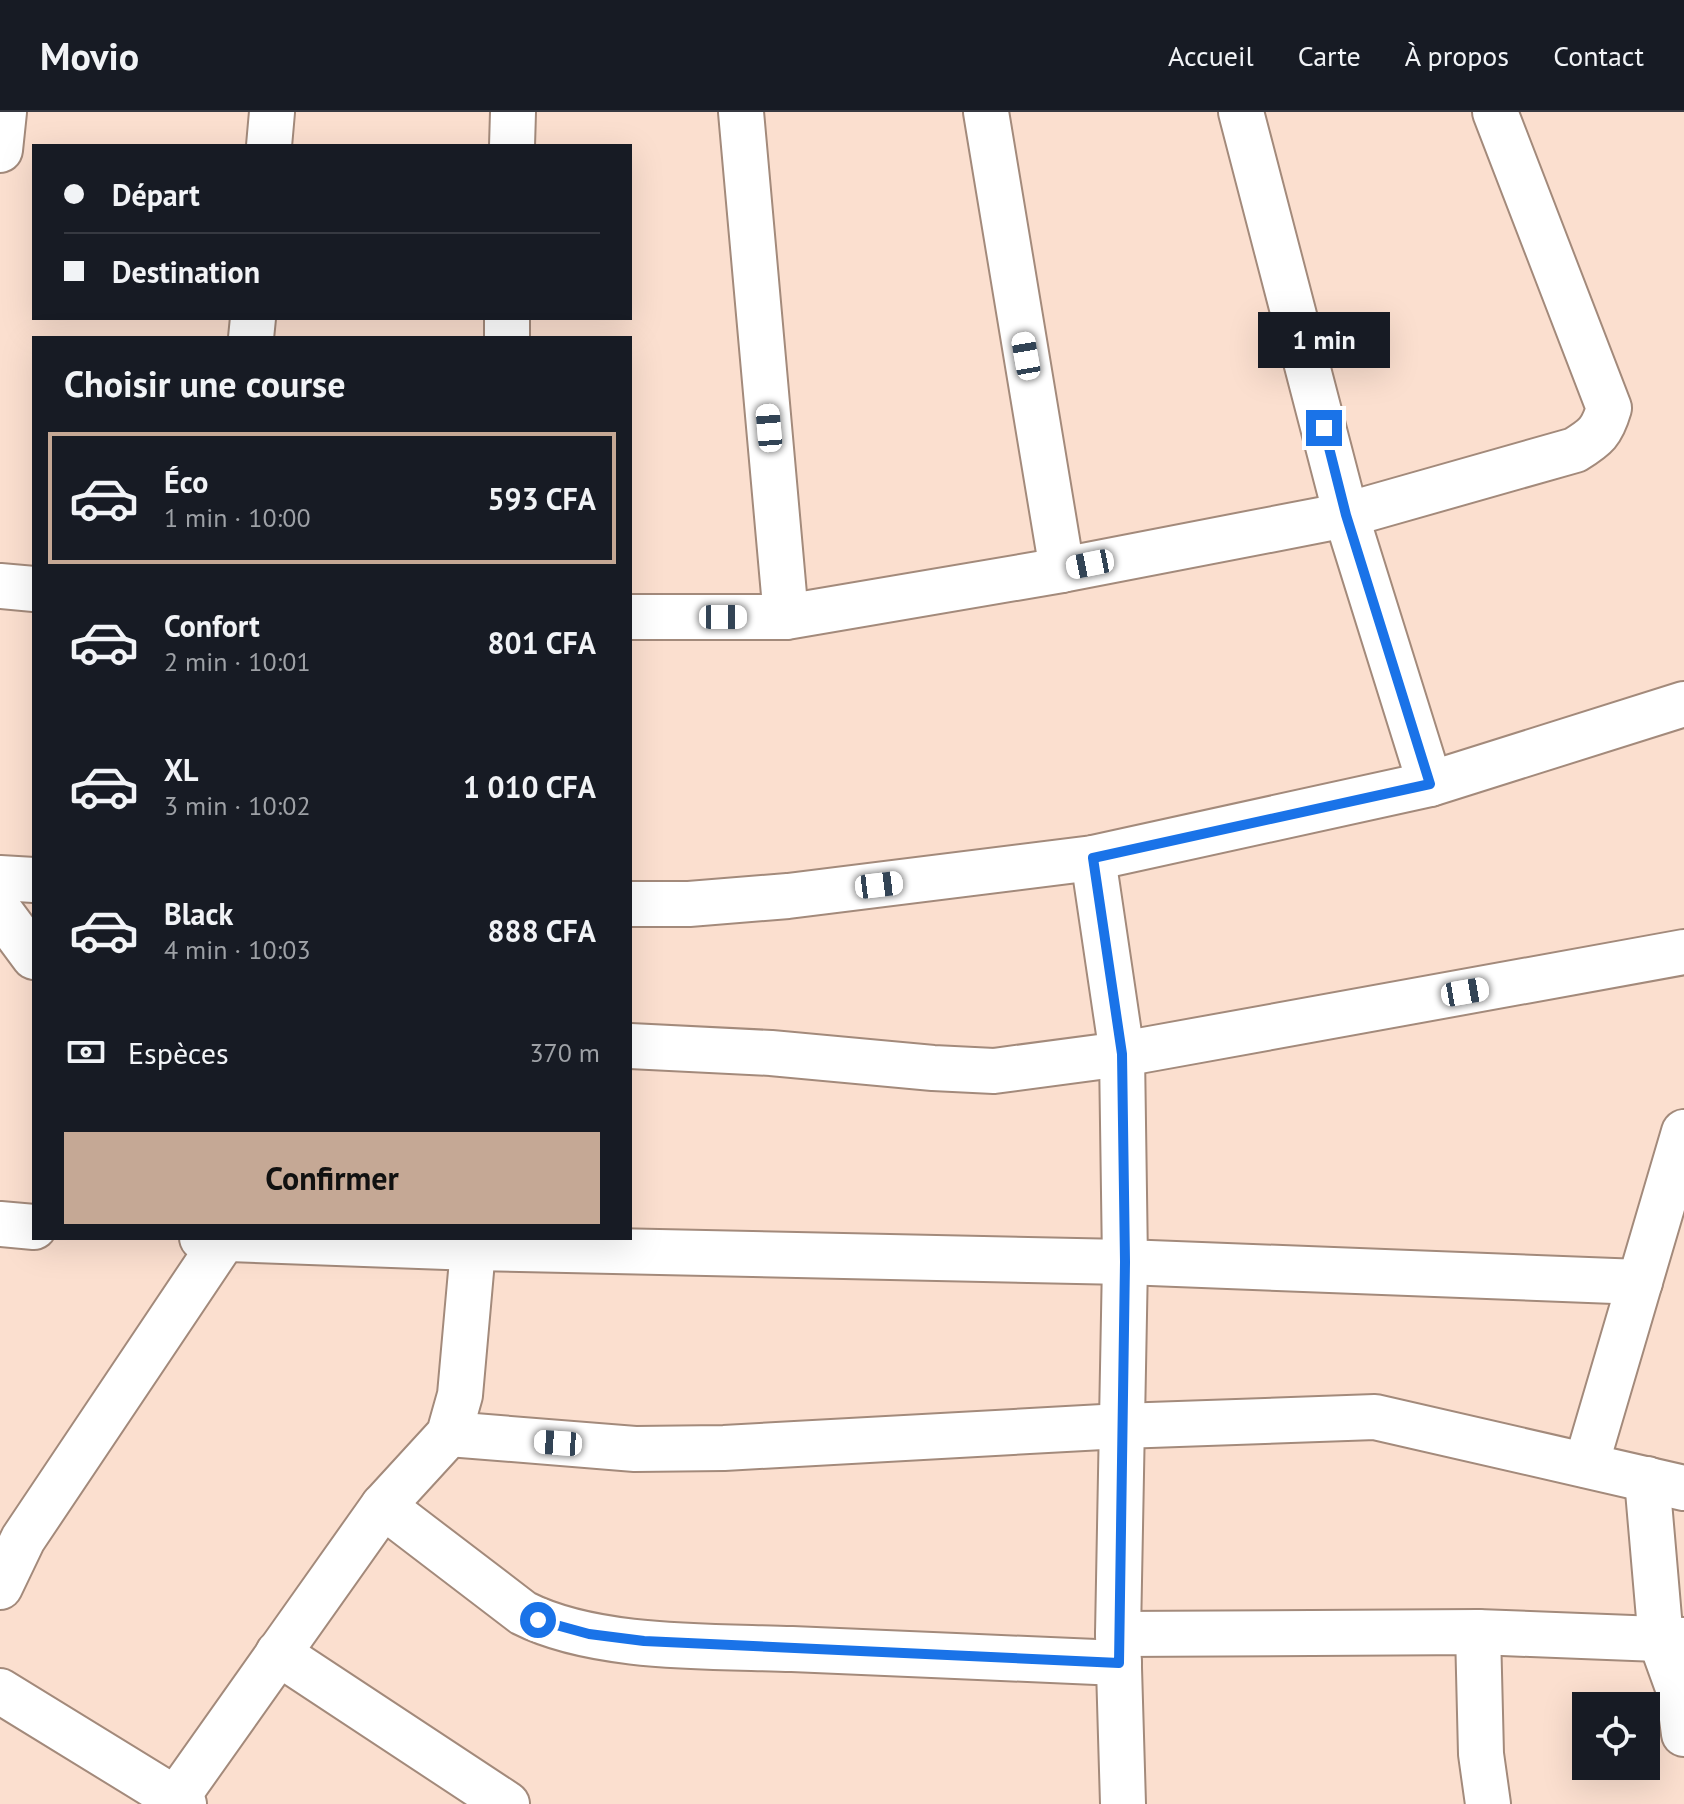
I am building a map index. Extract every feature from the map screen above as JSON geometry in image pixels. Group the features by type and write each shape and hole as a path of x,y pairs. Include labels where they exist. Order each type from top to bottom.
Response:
{"street":[{"path":"0,150 4,112"},
{"path":"269,144 272,112"},
{"path":"512,144 513,112"},
{"path":"741,112 786,617"},
{"path":"986,112 1062,570"},
{"path":"1241,112 1346,515 1430,784"},
{"path":"632,617 786,617 1062,570 1346,515 1575,450 1592,440 1603,427 1609,408 1495,112"},
{"path":"0,586 32,589"},
{"path":"632,904 689,904 788,896 1093,858 1430,784 1684,704"},
{"path":"1093,858 1122,1054 1125,1262 1118,1648 1123,1804"},
{"path":"0,878 32,880"},
{"path":"0,911 32,954"},
{"path":"632,1046 771,1053 994,1071 1122,1054 1684,952"},
{"path":"1586,1465 1684,1132"},
{"path":"0,1224 32,1227"},
{"path":"0,1587 23,1539 212,1240"},
{"path":"278,1240 1125,1262 1640,1282"},
{"path":"0,1691 177,1802 383,1506 449,1434 460,1395 474,1243"},
{"path":"449,1434 635,1449 724,1448 1121,1426 1375,1417 1665,1483 1673,1640 1684,1734"},
{"path":"383,1506 523,1613 589,1634 644,1641 720,1646 1118,1648 1478,1632 1673,1640"},
{"path":"1478,1632 1481,1754 1488,1804"},
{"path":"278,1653 507,1804"}],"route":[{"path":"538,1620 589,1634 644,1641 1119,1663 1125,1262 1122,1054 1093,858 1430,784 1346,515 1324,428"}]}
